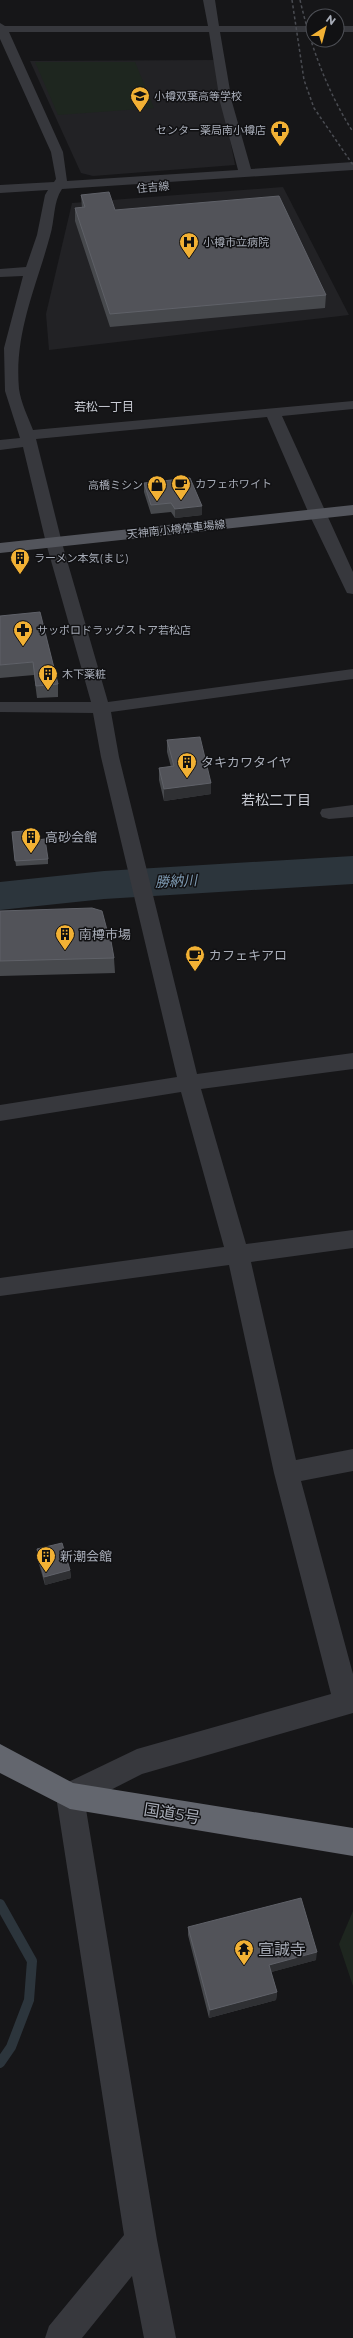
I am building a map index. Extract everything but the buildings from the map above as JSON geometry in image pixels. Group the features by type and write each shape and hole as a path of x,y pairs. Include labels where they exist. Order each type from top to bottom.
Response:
{"highway":[{"name":"国道5号","path":"0,1758 17,1769 70,1796 353,1842"}],"main road":[{"name":"天神南小樽停車場線","path":"0,548 353,510"}],"street":[{"path":"209,0 226,102 245,172"},
{"path":"160,2338 141,2240 70,1796 137,1762 350,1701 286,1473 238,1255 189,1083 110,757 101,708 54,543 28,439 12,391 11,348 31,270 44,235 51,195 62,179 57,152 0,28 305,29"},
{"name":"住吉線","path":"0,189 353,166"},
{"name":"住吉線","path":"0,199 252,179 306,170"},
{"path":"0,273 31,270"},
{"path":"0,445 28,439 272,411 353,405"},
{"path":"272,411 317,514 353,589"},
{"path":"0,707 101,708 353,674"},
{"path":"329,813 353,812"},
{"path":"0,1113 189,1083 353,1061"},
{"path":"0,1287 353,1239"},
{"path":"286,1473 353,1460"},
{"path":"61,2338 141,2240"}],"shaded area":[{"name":"小樽双葉高等学校","path":"215,60 235,165 93,176 81,173 30,61"},
{"path":"35,62 135,62 154,108 58,115"},
{"name":"小樽市立病院","path":"283,187 349,315 49,350 46,314 72,203"},
{"path":"353,1911 353,1986 339,1944"}],"waterway":[{"name":"勝納川","path":"0,896 104,885 353,870"},
{"path":"0,1904 32,1961 29,2000 11,2047 0,2063"}],"railway":[{"path":"292,0 304,80 314,108 353,165"},
{"path":"300,0 309,35 321,68 335,101 353,132"}],"place":[{"name":"小樽双葉高等学校","path":"140,113"},
{"name":"センター薬局南小樽店","path":"280,147"},
{"name":"小樽市立病院","path":"189,259"},
{"name":"カフェホワイト","path":"181,501"},
{"name":"高橋ミシン","path":"157,502"},
{"name":"ラーメン本気(まじ)","path":"20,575"},
{"name":"サッポロドラッグストア若松店","path":"23,647"},
{"name":"木下薬粧","path":"48,691"},
{"name":"タキカワタイヤ","path":"187,779"},
{"name":"高砂会館","path":"31,854"},
{"name":"南樽市場","path":"65,951"},
{"name":"カフェキアロ","path":"195,972"},
{"name":"新潮会館","path":"46,1573"},
{"name":"宣誠寺","path":"244,1966"}],"district":[{"name":"若松一丁目","path":"104,407"},
{"name":"若松二丁目","path":"276,800"}]}
